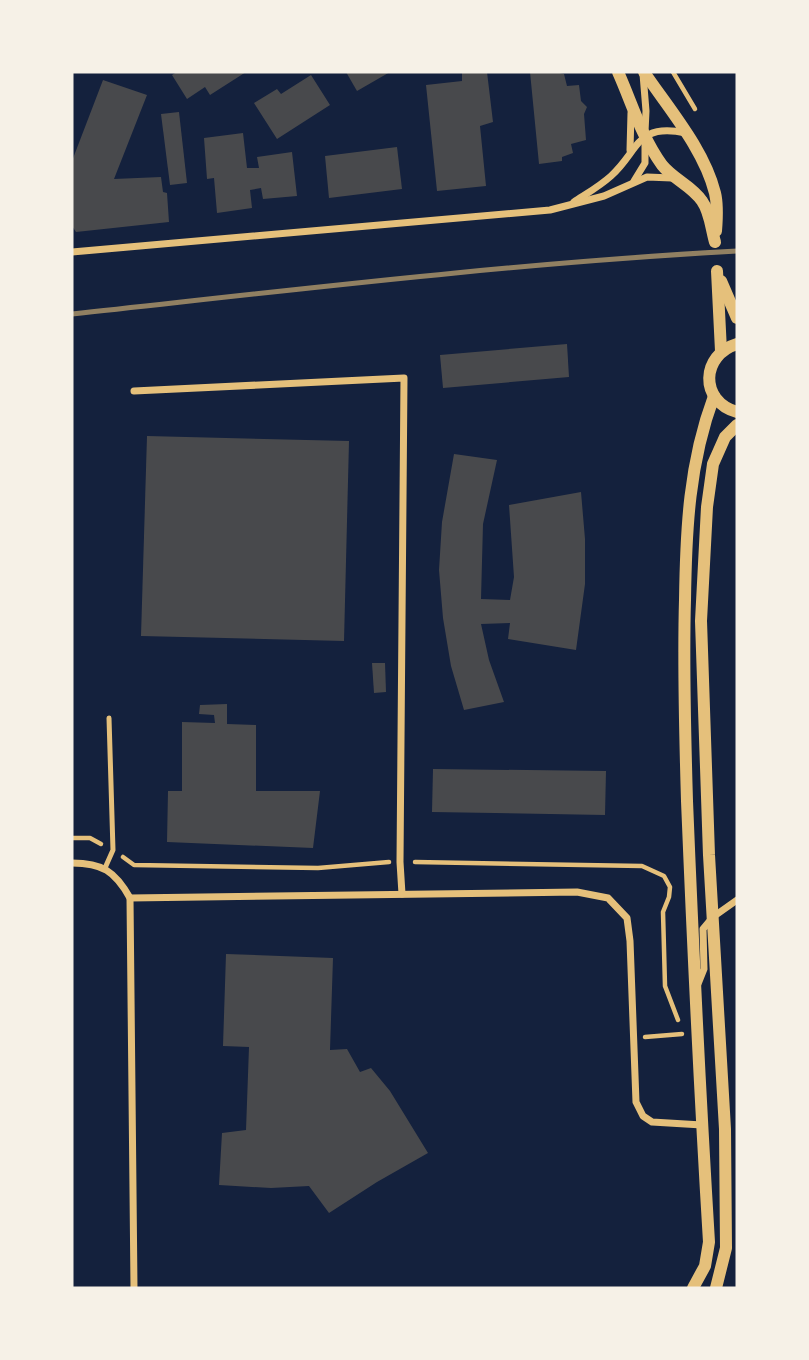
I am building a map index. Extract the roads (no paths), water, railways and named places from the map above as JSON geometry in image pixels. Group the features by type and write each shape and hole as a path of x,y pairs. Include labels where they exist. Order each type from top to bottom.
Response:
{"street":[{"path":"618,72 644,137 663,166 701,199 715,242 717,205 706,169 643,72"},
{"path":"634,181 645,163 646,111 643,72"},
{"path":"630,150 631,102"},
{"path":"567,206 610,177 630,150 644,137 671,130 685,133"},
{"path":"72,252 550,210 604,196 647,177 675,179"},
{"path":"722,351 717,271 737,318"},
{"path":"737,344 722,351 712,365 709,378 714,396 720,404 737,412"},
{"path":"134,391 404,378 400,862 402,894"},
{"path":"692,1288 705,1266 709,1242 694,994 684,696 685,571 692,472 704,422 714,396"},
{"path":"716,1288 726,1248 725,1129 703,714 702,571 713,464 725,438 737,425"},
{"path":"72,863 87,863 105,868 121,882 130,898 134,1288"},
{"path":"130,898 577,892 608,898 627,918 636,1102 643,1116 652,1122 702,1125"},
{"path":"694,994 704,968 702,932 713,917 737,900"}],"lane":[{"path":"105,868 113,850 110,718"}],"railway":[{"path":"72,314 487,270 737,251"}]}
